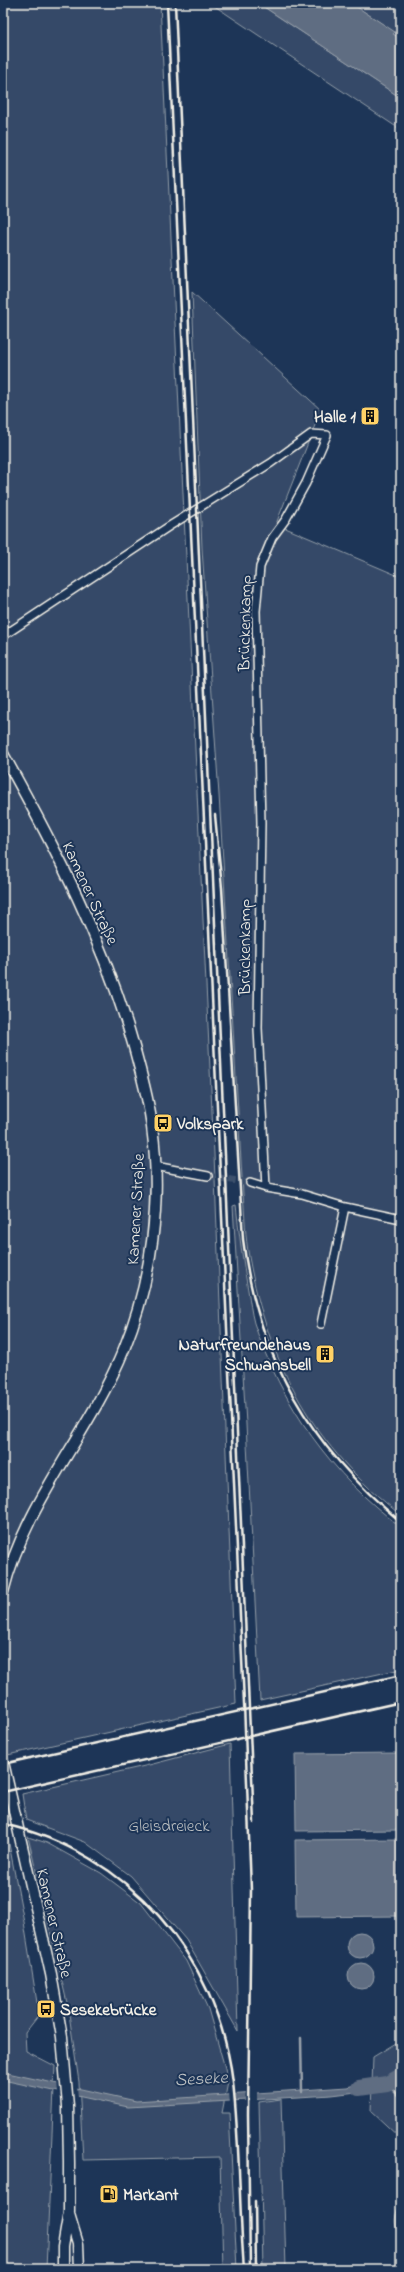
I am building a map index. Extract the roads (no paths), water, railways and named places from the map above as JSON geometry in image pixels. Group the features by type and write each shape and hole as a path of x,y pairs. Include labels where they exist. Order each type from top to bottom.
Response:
{"main road":[{"name":"Kamener Straße","path":"3,754 69,879 111,979 142,1078 152,1124 155,1166 150,1257 142,1298 135,1321 114,1371 35,1508 12,1559 3,1592"},
{"name":"Kamener Straße","path":"3,1762 58,2008 66,2074 68,2106 69,2212 63,2247 62,2269"},
{"name":"Kamener Straße","path":"69,2212 78,2244 79,2269"}],"street":[{"name":"Brückenkamp","path":"3,636 168,527 271,463 311,434 327,435 306,483 286,519 272,538 260,567 256,611 261,823 258,1028 266,1188"},
{"path":"155,1166 208,1176"},
{"path":"250,1183 266,1188 302,1194 345,1207 401,1219"},
{"path":"321,1324 345,1207"}],"waterway":[{"path":"301,2038 302,2092"},
{"name":"Seseke","path":"359,2088 387,2084 401,2076"},
{"path":"387,2084 401,2098"}],"tunnel":[{"path":"208,1176 250,1183"}],"railway":[{"path":"167,3 244,1703 251,1890 248,2114 250,2269"},
{"path":"175,3 254,1823"},
{"path":"215,815 222,888 243,1239 250,1282 261,1322 275,1360 293,1396 315,1430 340,1463 369,1493 401,1522"},
{"path":"3,1764 401,1675"},
{"path":"3,1792 401,1702"},
{"path":"3,1824 48,1838 89,1858 126,1884 159,1916 186,1952 208,1992 224,2036 233,2082 237,2129 244,2269"},
{"path":"255,2201 256,2269"}],"place":[{"name":"Halle 1","path":"370,416"},
{"name":"Volkspark","path":"163,1123"},
{"name":"Naturfreundehaus Schwansbell","path":"325,1354"},
{"name":"Sesekebrücke","path":"46,2009"},
{"name":"Markant","path":"109,2194"}],"park label":[{"name":"Gleisdreieck","path":"169,1825"}]}
